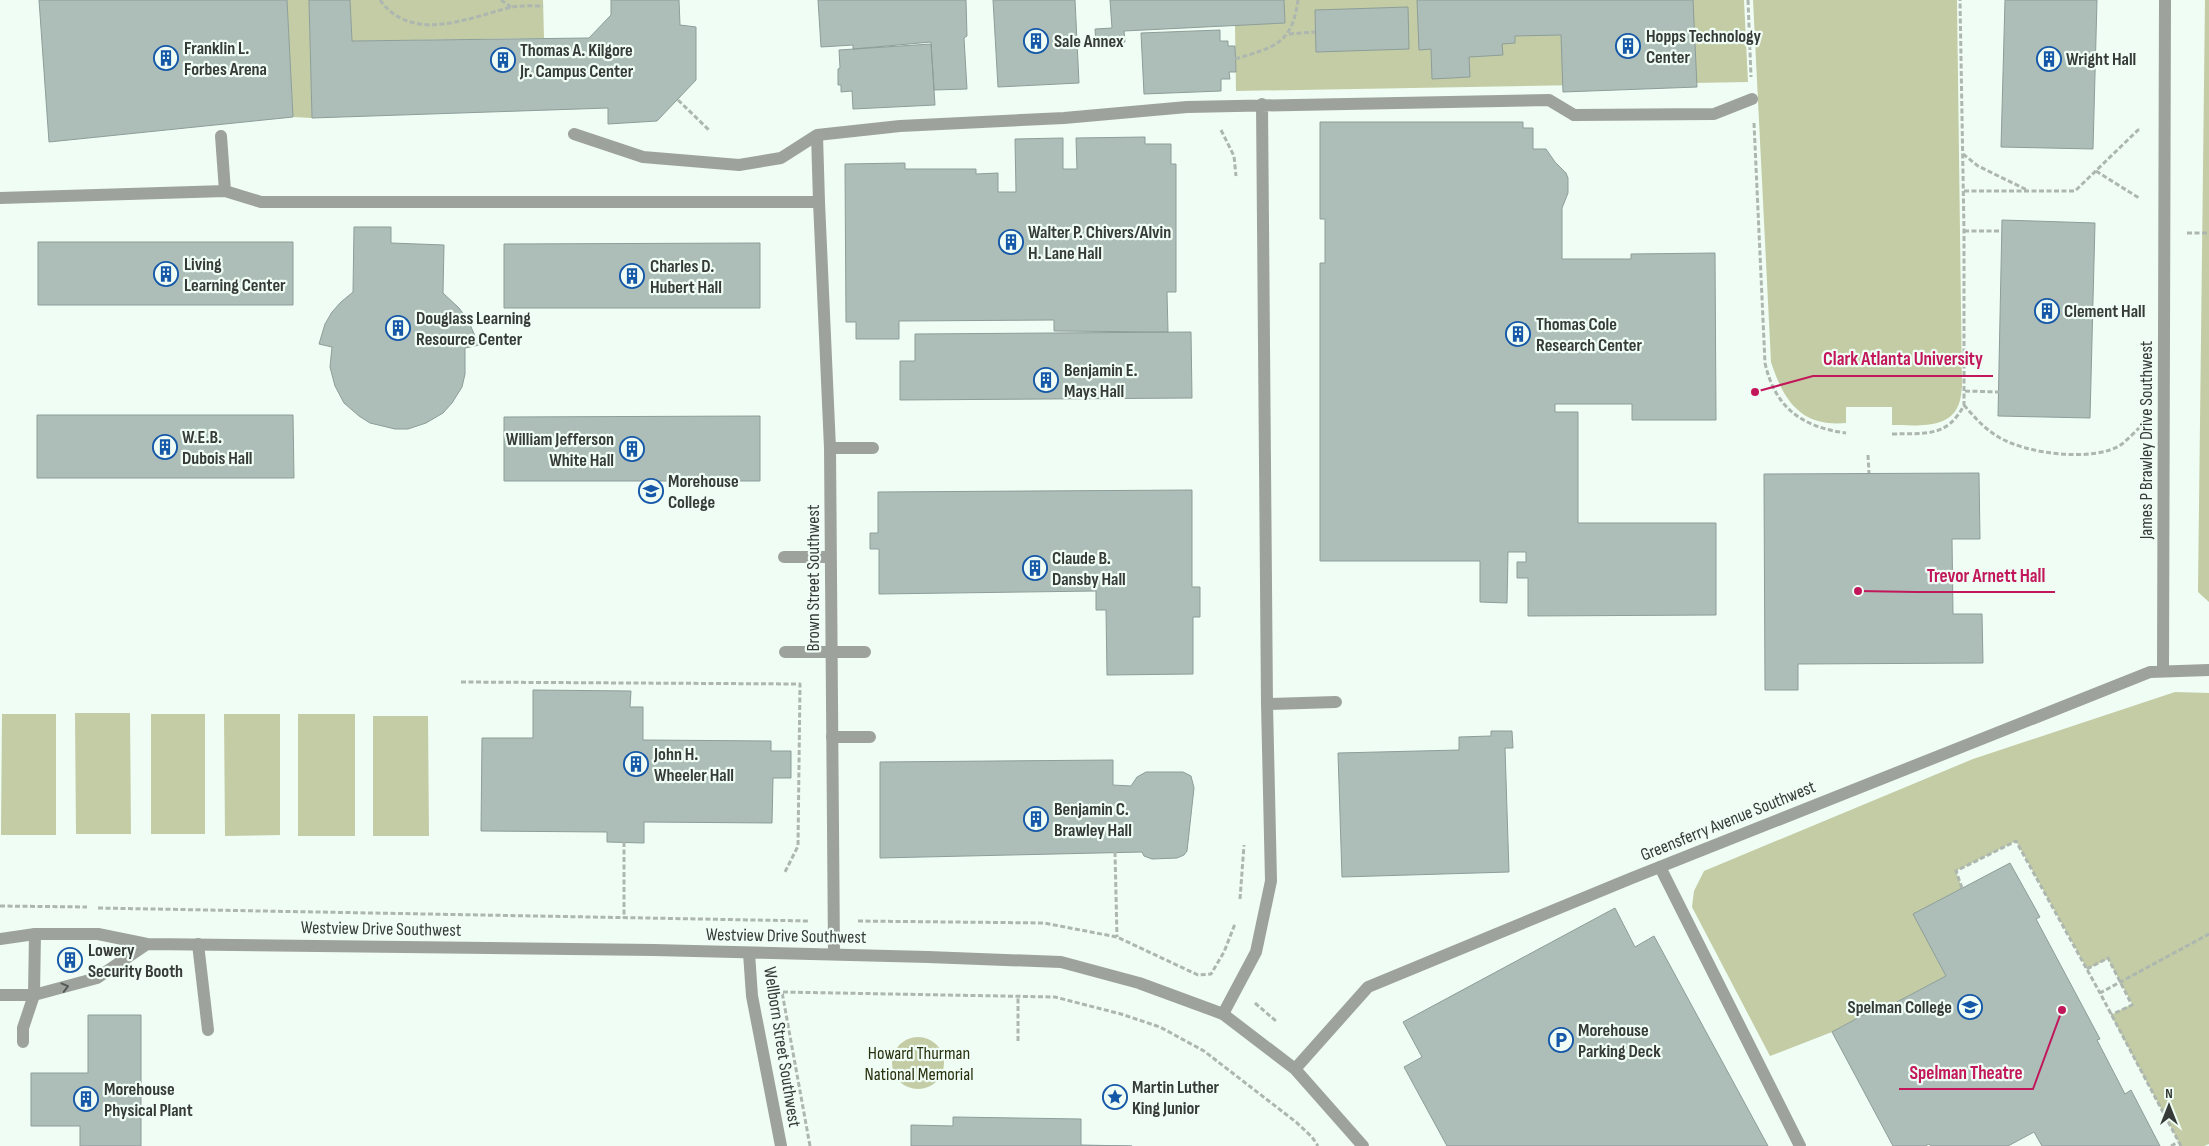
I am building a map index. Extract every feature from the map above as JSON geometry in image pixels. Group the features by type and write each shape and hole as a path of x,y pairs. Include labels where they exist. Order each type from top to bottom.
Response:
{"street":[{"name":"James P Brawley Drive Southwest","path":"2163,670 2166,0"},
{"path":"574,134 643,157 739,165 781,158 817,135 900,126 1064,118 1187,107 1262,104 1549,100 1574,115 1714,114 1752,99"},
{"path":"1223,1014 1256,952 1271,881 1267,704 1262,104"},
{"name":"Brown Street Southwest","path":"817,135 830,448 834,954"},
{"path":"221,136 225,191"},
{"path":"0,198 225,191 261,202 819,202"},
{"path":"830,448 873,448"},
{"path":"784,557 830,557"},
{"path":"785,652 865,652"},
{"name":"Greensferry Avenue Southwest","path":"1295,1069 1368,987 1660,867 2150,672 2163,670 2209,670"},
{"path":"1267,704 1336,702"},
{"path":"832,737 870,737"},
{"path":"1660,867 1800,1146"},
{"path":"23,1042 23,1028 34,995 35,934"},
{"name":"Westview Drive Southwest","path":"0,939 35,934 98,934 147,944 834,954 1061,962 1139,983 1223,1014 1295,1069 1363,1146"},
{"path":"0,995 34,995 97,978 147,944"},
{"path":"198,944 208,1030"},
{"name":"Wellborn Street Southwest","path":"749,953 752,996 781,1146"}],"path":[{"path":"380,0 389,12 410,23 441,24 467,21 511,8 543,6"},
{"path":"501,0 511,8"},
{"path":"1288,34 1296,18 1298,0"},
{"path":"1748,0 1765,363 1769,382 1780,401 1795,414 1816,427 1846,433"},
{"path":"1892,434 1937,431 1947,427 1956,419 1964,405 1964,190 1960,0"},
{"path":"1235,59 1260,51 1288,34 1315,32"},
{"path":"678,100 710,131"},
{"path":"1219,125 1234,156 1236,184"},
{"path":"1964,190 2075,191 2138,130 2165,130"},
{"path":"1963,153 1978,166 2030,191"},
{"path":"2096,171 2165,214"},
{"path":"1964,230 2002,231"},
{"path":"1965,391 1999,392"},
{"path":"1964,405 1977,421 1998,437 2015,445 2058,455 2078,455 2121,445 2148,419 2164,395"},
{"path":"1868,455 1869,473"},
{"path":"461,682 800,684 798,846 784,874"},
{"path":"1240,905 1244,838"},
{"path":"1962,888 1956,871 2016,841 2100,993 2179,1144 2171,1146"},
{"path":"624,842 624,918"},
{"path":"1115,852 1117,937"},
{"path":"0,906 88,908"},
{"path":"97,908 624,918 1044,923 1117,937 1198,975 1205,976 1211,974 1221,958 1236,922"},
{"path":"2100,993 2209,934"},
{"path":"2087,969 2108,958 2132,1004 2111,1015"},
{"path":"810,1146 782,992 1055,997 1121,1014 1160,1027 1204,1051 1257,1091 1312,1137 1318,1146"},
{"path":"1018,997 1018,1041"}],"green space":[{"path":"287,0 309,0 312,118 293,117"},
{"path":"350,0 543,0 544,38 352,41"},
{"path":"1284,0 1744,0 1748,82 1236,91 1235,25 1285,23"},
{"path":"1753,0 1957,0 1962,387 1958,406 1953,414 1939,423 1892,425 1892,407 1846,407 1846,423 1818,421 1806,416 1797,409 1782,389 1776,376 1771,362"},
{"path":"2205,0 2209,0 2209,602 2198,592"},
{"path":"2175,692 2209,693 2209,1144 2204,1146 2181,1146 2111,1015 2132,1004 2108,959 2087,969 2016,841 1956,871 1962,888 1914,914 1946,976 1878,1012 1875,1008 1832,1032 1770,1056 1692,907 1694,891 1704,871 1973,759"},
{"path":"75,713 130,713 131,834 76,834"},
{"path":"2,714 56,714 56,835 1,835"},
{"path":"151,714 205,714 205,834 151,834"},
{"path":"224,714 280,714 280,835 225,836"},
{"path":"298,714 355,714 355,836 298,836"},
{"path":"373,716 428,716 429,836 373,836"},
{"name":"Howard Thurman National Memorial","path":"918,1037 928,1039 936,1045 942,1053 944,1063 942,1073 936,1081 928,1087 918,1089 908,1087 900,1081 894,1073 892,1063 894,1053 900,1045 908,1039"}],"building":[{"name":"Franklin L. Forbes Arena","path":"39,0 287,0 293,117 49,142"},
{"name":"Thomas A. Kilgore Jr. Campus Center","path":"309,0 350,0 352,41 589,38 611,15 611,0 679,0 680,25 696,27 696,80 657,121 608,124 608,108 312,118"},
{"path":"818,0 966,0 967,36 964,38 967,89 934,90 931,42 853,49 853,45 821,47"},
{"name":"Sale Annex","path":"993,0 1075,0 1079,83 998,87"},
{"path":"1110,0 1284,0 1285,23 1124,31 1125,42 1096,43 1095,29 1112,28"},
{"name":"Hopps Technology Center","path":"1417,0 1693,0 1697,87 1563,92 1561,35 1515,36 1515,43 1502,44 1503,55 1469,57 1470,77 1432,79 1431,49 1419,50"},
{"name":"Wright Hall","path":"2005,0 2097,0 2093,149 2001,147"},
{"path":"1408,7 1409,49 1316,52 1315,10"},
{"path":"1220,30 1220,41 1228,41 1228,46 1235,46 1236,72 1229,72 1230,79 1221,79 1221,91 1144,94 1141,33"},
{"path":"931,44 935,105 853,109 852,91 841,92 841,85 838,85 838,69 840,68 839,50"},
{"name":"Thomas Cole Research Center","path":"1320,122 1523,122 1523,128 1533,128 1533,149 1546,149 1568,178 1568,193 1562,208 1562,259 1631,259 1631,254 1715,253 1716,420 1632,420 1632,404 1555,404 1555,412 1578,412 1578,523 1716,523 1716,615 1528,616 1528,578 1517,578 1517,562 1526,562 1526,552 1508,552 1507,603 1480,602 1480,561 1320,561 1320,263 1325,263 1325,219 1320,219"},
{"name":"Walter P. Chivers/Alvin H. Lane Hall","path":"1145,137 1145,144 1171,144 1171,164 1176,164 1176,292 1167,292 1168,332 1054,331 1054,320 899,321 899,339 856,339 856,322 846,322 845,164 905,163 905,169 976,169 976,174 998,173 998,192 1016,192 1015,139 1063,138 1063,169 1077,169 1076,138"},
{"name":"Clement Hall","path":"2002,220 2095,223 2090,418 1998,416"},
{"name":"Douglass Learning Resource Center","path":"354,227 391,227 391,243 444,245 443,293 459,308 468,320 479,345 465,348 465,374 462,387 452,403 443,413 426,423 408,429 395,429 370,423 344,403 335,386 330,367 332,347 319,344 325,324 332,312 353,292"},
{"name":"Living Learning Center","path":"38,242 293,242 293,305 38,305"},
{"name":"Charles D. Hubert Hall","path":"760,243 760,308 504,308 504,244"},
{"name":"Benjamin E. Mays Hall","path":"1191,332 1192,398 900,400 900,361 915,361 915,334"},
{"name":"W.E.B. Dubois Hall","path":"37,415 293,415 294,478 37,478"},
{"name":"William Jefferson White Hall","path":"760,416 760,481 504,481 504,417"},
{"path":"1979,473 1980,539 1952,539 1953,614 1982,614 1983,663 1798,664 1798,690 1765,690 1764,474"},
{"name":"Claude B. Dansby Hall","path":"1192,490 1192,587 1200,587 1200,617 1193,617 1193,674 1107,675 1106,610 1096,610 1096,591 879,594 879,549 870,549 870,533 878,533 878,492"},
{"name":"John H. Wheeler Hall","path":"533,690 631,691 630,707 643,707 643,740 771,741 771,751 791,751 791,778 773,778 772,823 644,822 644,843 607,842 607,832 481,831 482,738 533,738"},
{"path":"1491,731 1512,731 1513,748 1505,748 1509,872 1342,877 1338,753 1459,750 1459,737 1491,736"},
{"name":"Benjamin C. Brawley Hall","path":"1113,760 1113,785 1131,786 1137,777 1146,772 1183,772 1191,776 1194,788 1187,851 1184,855 1177,858 1152,859 1144,856 1142,852 880,858 880,762"},
{"path":"2010,863 2040,917 2036,919 2100,1039 2097,1040 2125,1094 2131,1090 2160,1146 2042,1146 2034,1132 2008,1146 1931,1146 1929,1144 1925,1146 1893,1146 1832,1032 1876,1008 1878,1012 1946,976 1913,914"},
{"name":"Morehouse Parking Deck","path":"1615,908 1635,947 1654,936 1768,1146 1447,1146 1404,1067 1422,1057 1403,1022"},
{"name":"Lowery Security Booth","path":"74,950 79,964 65,968 61,956"},
{"name":"Morehouse Physical Plant","path":"88,1015 141,1015 141,1146 80,1146 80,1126 31,1126 31,1073 88,1073"},
{"path":"953,1117 1081,1119 1081,1145 1132,1146 911,1146 911,1125 953,1126"}],"place":[{"name":"Sale Annex","path":"1036,41"},
{"name":"Hopps Technology Center","path":"1628,46"},
{"name":"Franklin L. Forbes Arena","path":"166,58"},
{"name":"Wright Hall","path":"2049,59"},
{"name":"Thomas A. Kilgore Jr. Campus Center","path":"503,60"},
{"name":"Walter P. Chivers/Alvin H. Lane Hall","path":"1011,242"},
{"name":"Living Learning Center","path":"166,274"},
{"name":"Charles D. Hubert Hall","path":"632,276"},
{"name":"Clement Hall","path":"2047,311"},
{"name":"Douglass Learning Resource Center","path":"398,328"},
{"name":"Thomas Cole Research Center","path":"1518,334"},
{"name":"Benjamin E. Mays Hall","path":"1046,380"},
{"name":"Clark Atlanta University","path":"1755,392"},
{"name":"W.E.B. Dubois Hall","path":"165,447"},
{"name":"William Jefferson White Hall","path":"632,449"},
{"name":"Morehouse College","path":"651,491"},
{"name":"Claude B. Dansby Hall","path":"1035,568"},
{"name":"Trevor Arnett Hall","path":"1858,591"},
{"name":"John H. Wheeler Hall","path":"636,764"},
{"name":"Benjamin C. Brawley Hall","path":"1036,819"},
{"name":"Lowery Security Booth","path":"70,960"},
{"name":"Spelman College","path":"1970,1007"},
{"name":"Spelman Theatre","path":"2062,1010"},
{"name":"Morehouse Parking Deck","path":"1561,1040"},
{"name":"Martin Luther King Junior","path":"1115,1097"},
{"name":"Morehouse Physical Plant","path":"86,1099"}]}
